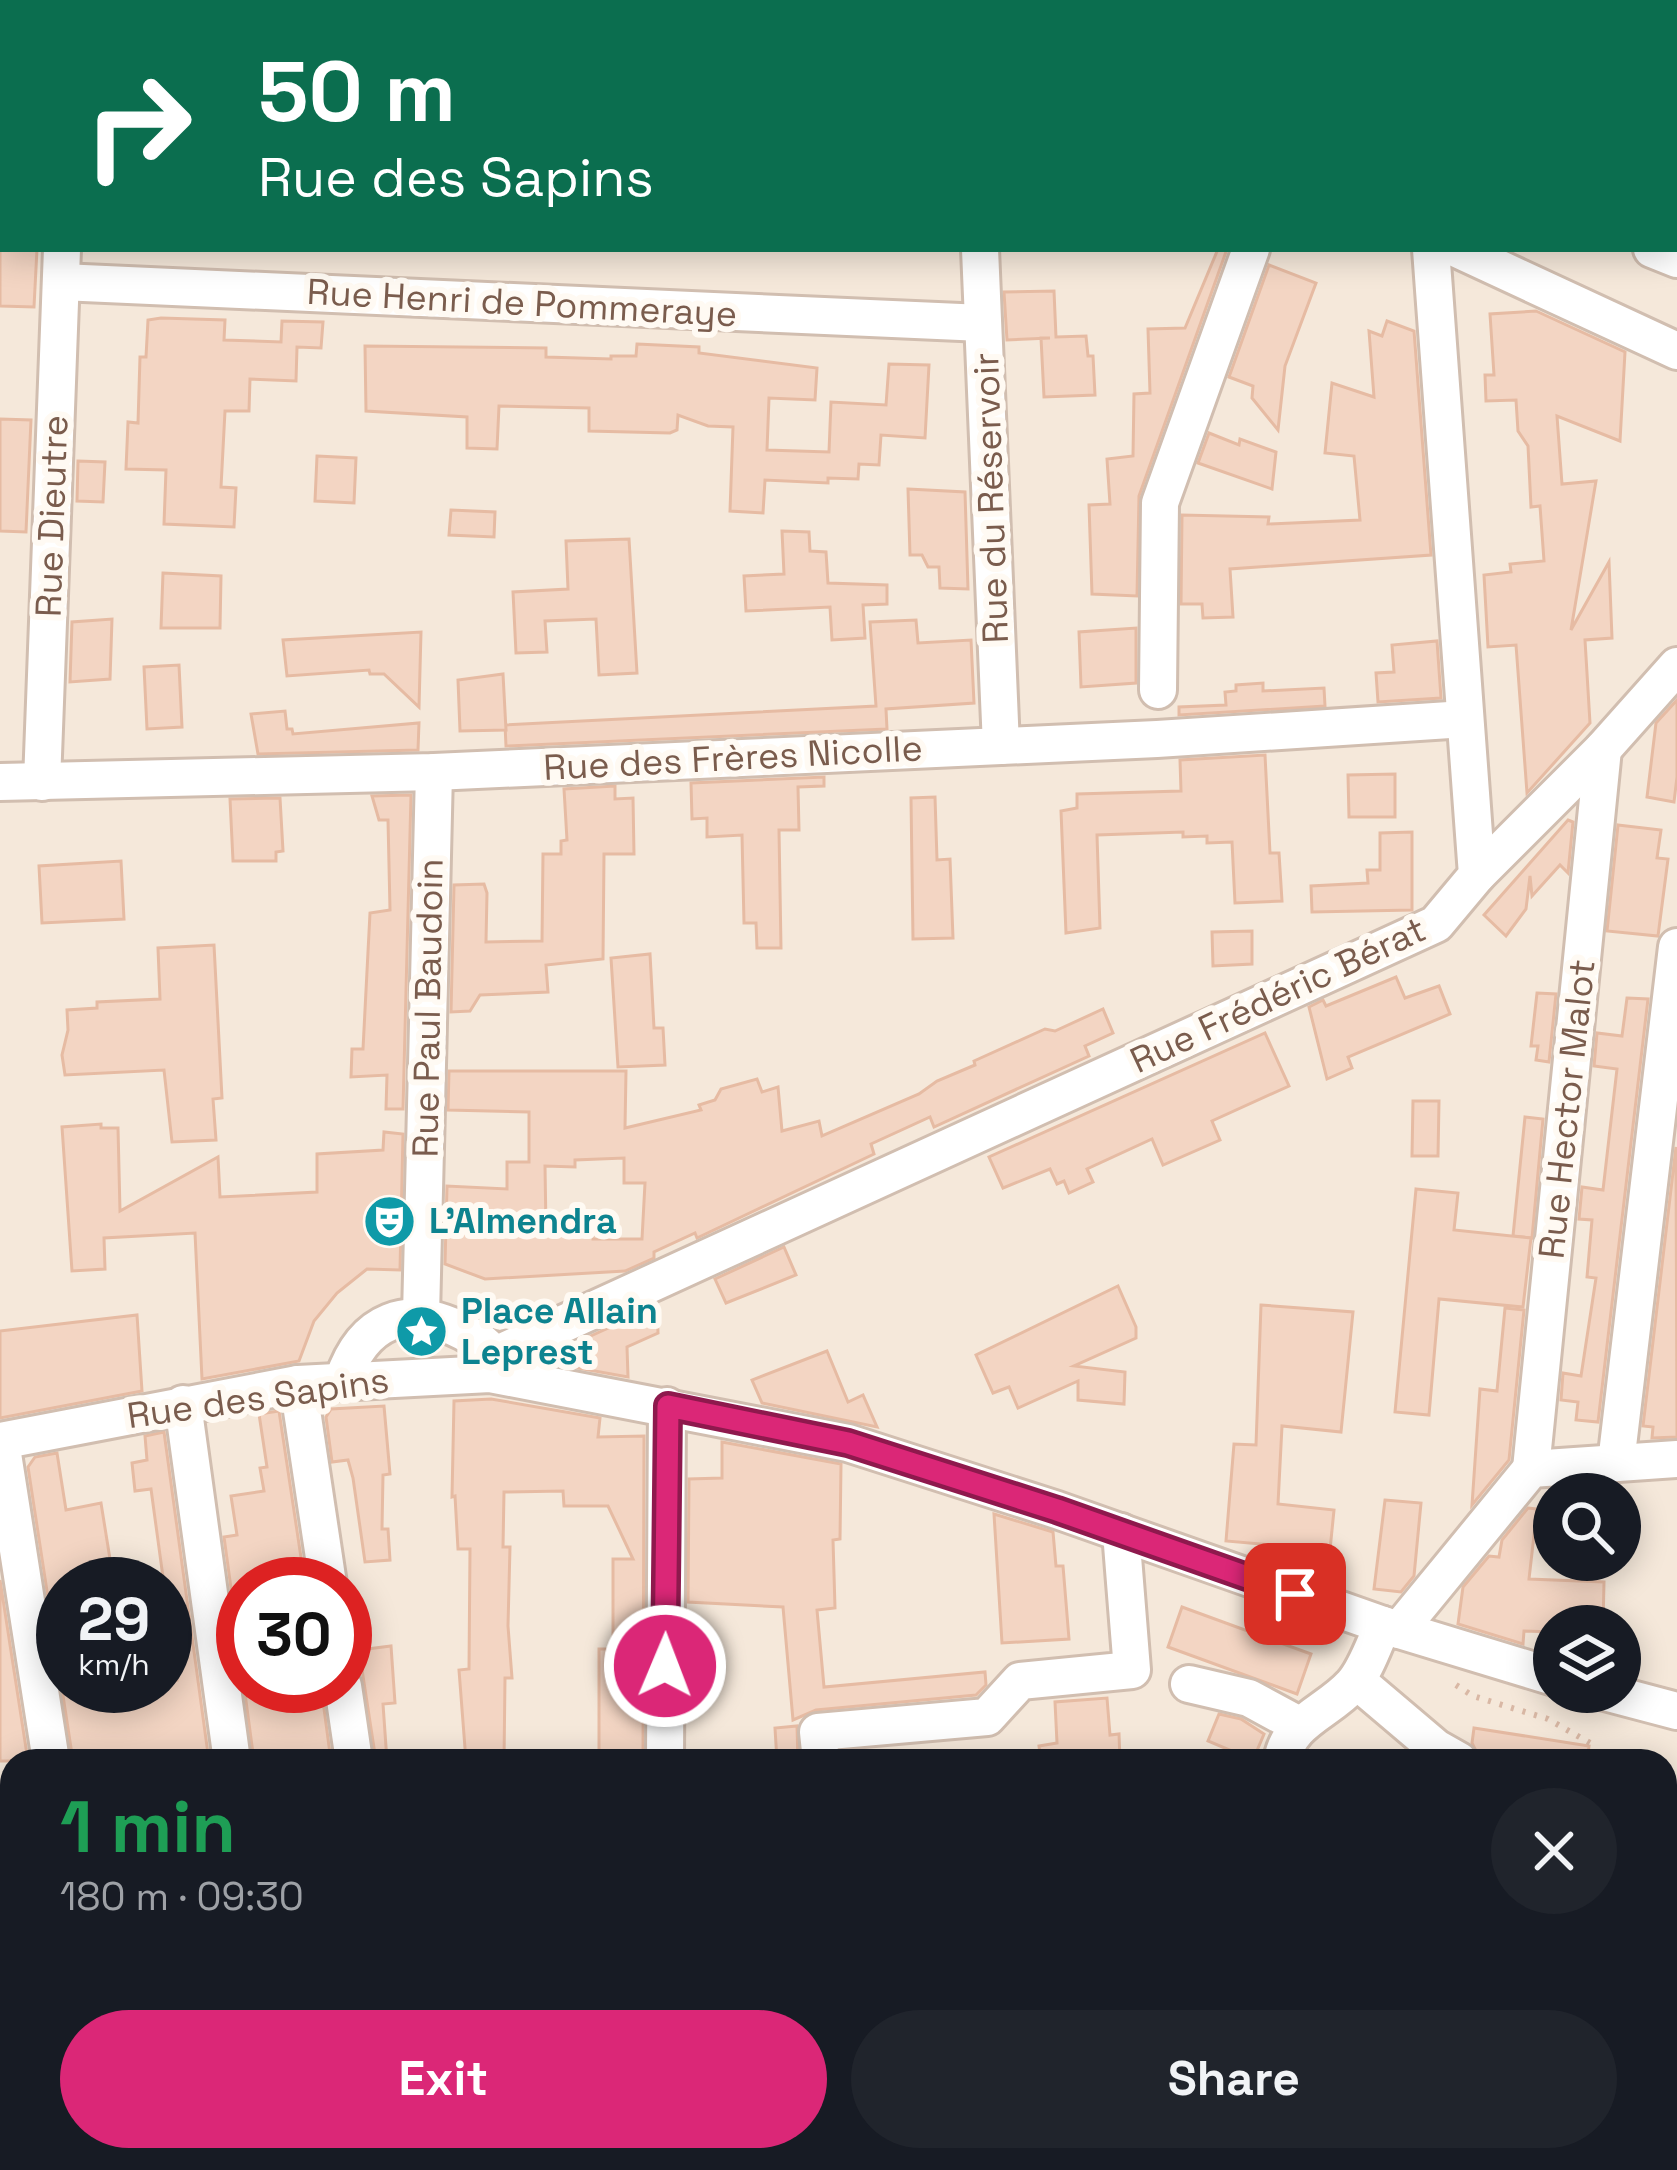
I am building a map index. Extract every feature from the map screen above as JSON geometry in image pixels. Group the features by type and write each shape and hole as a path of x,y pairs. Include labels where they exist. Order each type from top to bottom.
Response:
{"street":[{"name":"Rue du Réservoir","path":"980,252 1001,746"},
{"path":"1158,690 1160,503 1250,252"},
{"path":"1431,252 1477,875"},
{"path":"1463,252 1677,351"},
{"name":"Rue Henri de Pommeraye","path":"62,265 983,323"},
{"name":"Rue Dieutre","path":"42,782 62,265"},
{"name":"Rue Frédéric Bérat","path":"491,1365 1436,924 1677,666"},
{"name":"Rue des Frères Nicolle","path":"0,782 434,772 1465,719"},
{"name":"Rue Hector Malot","path":"1531,1469 1603,749"},
{"name":"Rue Paul Baudoin","path":"421,1316 434,772"},
{"path":"1616,1463 1677,947"},
{"path":"343,1380 353,1351 374,1331 395,1320 421,1316 487,1345 491,1365"},
{"name":"Rue des Sapins","path":"0,1441 298,1384 491,1365 848,1443 1391,1628 1533,1671"},
{"path":"298,1384 324,1557"},
{"path":"184,1404 230,1749"},
{"path":"665,1749 668,1406"},
{"path":"0,1441 49,1749"},
{"path":"1284,1749 1299,1725 1357,1681 1391,1628 1531,1469 1677,1459"},
{"path":"819,1749 818,1732 987,1717 1020,1681 1132,1670 1120,1532"},
{"path":"1357,1681 1438,1749"},
{"path":"1189,1684 1249,1698 1299,1725"},
{"path":"1641,1702 1677,1712"},
{"path":"347,1713 352,1749"}],"path":[{"path":"1450,1681 1473,1696 1548,1719 1597,1747"}],"shaded area":[{"path":"0,252 1677,252 1677,1749 0,1749"}],"building":[{"path":"0,252 37,252 34,307 0,306"},
{"path":"1217,252 1226,252 1139,496 1137,596 1092,594 1089,505 1110,504 1107,459 1133,456 1134,394 1150,393 1148,329 1185,328"},
{"path":"1269,265 1316,283 1285,366 1278,430 1252,398 1253,386 1229,377"},
{"path":"1054,291 1056,337 1086,336 1088,356 1093,356 1095,395 1044,397 1041,338 1007,340 1004,292"},
{"path":"1536,311 1625,352 1620,441 1557,416 1562,484 1596,481 1571,630 1609,562 1612,638 1585,640 1590,723 1527,793 1516,645 1488,647 1484,575 1511,572 1510,564 1544,561 1540,506 1531,507 1528,446 1518,431 1516,400 1486,401 1485,375 1494,375 1490,314"},
{"path":"148,320 225,320 224,340 281,342 282,321 323,322 321,348 297,347 296,381 250,379 249,411 225,411 221,487 236,488 234,527 164,524 166,470 126,469 128,422 138,423 140,357 146,357"},
{"path":"1387,321 1414,331 1431,555 1230,569 1233,617 1203,618 1202,604 1181,604 1182,515 1269,517 1268,524 1360,520 1354,456 1325,453 1332,383 1374,397 1369,331 1382,336"},
{"path":"637,344 699,347 699,353 817,368 815,400 769,398 767,450 829,452 831,402 886,405 889,364 929,365 925,438 881,435 879,465 859,464 858,479 828,478 828,483 765,480 763,513 730,511 733,427 708,426 678,415 677,430 670,433 589,431 589,408 499,406 497,449 467,448 467,417 366,411 365,346 546,348 546,357 611,359 636,356"},
{"path":"0,419 31,420 26,532 0,531"},
{"path":"1209,433 1276,452 1272,489 1198,463"},
{"path":"317,456 356,458 354,503 315,501"},
{"path":"78,461 105,462 103,502 77,501"},
{"path":"908,489 965,492 968,589 940,588 939,567 928,567 922,555 910,555"},
{"path":"451,510 495,512 494,537 449,535"},
{"path":"782,531 809,532 810,551 826,552 828,583 887,585 887,604 863,605 865,638 832,640 830,607 746,611 744,576 784,574"},
{"path":"629,539 637,673 599,675 596,619 545,621 547,652 516,653 513,592 568,589 566,541"},
{"path":"163,573 221,576 220,628 161,628"},
{"path":"112,619 110,679 70,682 72,622"},
{"path":"916,620 918,643 971,640 974,703 886,709 887,729 506,746 505,725 876,706 870,622"},
{"path":"1136,628 1136,683 1081,687 1079,632"},
{"path":"421,632 419,707 384,674 370,674 369,670 287,676 283,640"},
{"path":"1437,641 1441,698 1378,702 1376,673 1394,672 1392,645"},
{"path":"179,665 182,727 147,729 144,667"},
{"path":"503,674 506,730 460,731 458,680"},
{"path":"1263,683 1263,691 1324,688 1325,706 1179,715 1179,707 1226,705 1225,692 1236,691 1236,685"},
{"path":"1677,700 1674,802 1647,797 1656,723"},
{"path":"285,711 287,729 293,734 419,723 418,750 258,754 251,714"},
{"path":"1265,755 1270,853 1279,853 1282,901 1235,903 1232,842 1207,843 1207,836 1183,837 1183,832 1097,835 1100,928 1066,933 1061,811 1077,808 1077,794 1181,791 1180,760"},
{"path":"1395,774 1395,817 1349,817 1348,775"},
{"path":"824,777 824,786 798,787 799,830 779,830 781,948 757,948 756,923 744,923 742,835 707,837 707,818 692,819 691,783"},
{"path":"615,786 615,799 633,798 634,854 604,854 603,959 546,965 548,992 480,995 470,1011 451,1012 454,885 484,884 486,942 542,941 543,854 561,854 561,841 567,840 564,789"},
{"path":"411,795 403,1109 386,1109 387,1075 351,1077 352,1049 363,1049 370,913 390,910 388,820 379,820 372,796"},
{"path":"935,797 937,860 950,859 953,938 913,939 911,798"},
{"path":"280,798 283,851 276,852 276,861 233,861 230,799"},
{"path":"1568,820 1573,822 1568,873 1560,865 1532,896 1530,876 1526,909 1506,936 1484,915"},
{"path":"1618,825 1661,830 1657,858 1668,859 1658,936 1607,931"},
{"path":"1412,832 1412,910 1312,912 1311,886 1368,883 1367,870 1380,870 1380,833"},
{"path":"121,861 124,919 42,923 39,866"},
{"path":"1252,931 1252,964 1213,966 1212,932"},
{"path":"214,945 222,1098 213,1099 216,1140 172,1142 164,1070 65,1075 62,1055 67,1010 97,1008 97,1002 160,999 158,948"},
{"path":"650,954 654,1028 663,1028 665,1065 618,1067 611,958"},
{"path":"1396,977 1405,998 1439,986 1450,1014 1348,1057 1352,1068 1327,1079 1309,1007 1323,1000 1326,1006"},
{"path":"1537,993 1556,994 1549,1062 1536,1060 1538,1046 1531,1046"},
{"path":"1627,998 1648,999 1598,1422 1576,1420 1578,1402 1561,1400 1563,1373 1581,1376 1596,1278 1587,1277 1592,1220 1579,1219 1582,1187 1603,1190 1617,1069 1594,1066 1597,1033 1622,1036"},
{"path":"1103,1009 1113,1033 1085,1046 1089,1056 934,1127 930,1117 871,1144 874,1154 697,1238 695,1233 654,1252 654,1258 625,1271 485,1279 445,1264 447,1186 507,1189 507,1162 529,1162 529,1112 448,1110 449,1071 626,1071 625,1128 701,1110 699,1105 715,1100 721,1089 757,1079 762,1092 778,1087 782,1131 819,1121 822,1136 919,1094 975,1065 974,1061 1045,1029 1055,1031","holes":["624,1158 624,1183 645,1183 642,1239 593,1239 593,1228 546,1229 545,1166 575,1167 575,1160"]},
{"path":"1265,1033 1289,1086 1212,1121 1220,1140 1163,1165 1152,1139 1087,1169 1093,1182 1069,1193 1064,1181 1057,1184 1050,1169 1003,1188 989,1157"},
{"path":"1413,1101 1439,1101 1438,1156 1412,1156"},
{"path":"1525,1117 1543,1119 1532,1238 1513,1236"},
{"path":"101,1124 101,1128 118,1128 120,1211 218,1157 220,1197 317,1192 317,1154 383,1150 384,1132 403,1134 400,1270 367,1269 337,1293 314,1321 299,1361 202,1379 195,1233 104,1238 105,1269 72,1271 62,1127"},
{"path":"1676,1147 1677,1437 1652,1438 1653,1427 1643,1426"},
{"path":"1416,1189 1458,1193 1454,1230 1531,1238 1523,1307 1439,1299 1429,1415 1395,1412"},
{"path":"784,1247 796,1275 726,1303 715,1279"},
{"path":"1118,1286 1136,1338 1074,1366 1125,1372 1124,1404 1078,1400 1078,1381 1018,1408 1009,1387 993,1393 976,1355"},
{"path":"1261,1305 1353,1312 1341,1432 1282,1426 1278,1504 1334,1510 1330,1550 1226,1541 1234,1444 1256,1445"},
{"path":"657,1306 658,1333 627,1347 628,1377 550,1363 551,1354"},
{"path":"1505,1308 1524,1310 1509,1460 1472,1505 1480,1389 1497,1391"},
{"path":"137,1315 142,1391 0,1418 0,1331"},
{"path":"827,1351 848,1402 863,1395 877,1427 762,1403 752,1380"},
{"path":"491,1399 600,1418 598,1437 644,1436 643,1749 599,1749 599,1649 613,1649 613,1559 633,1559 608,1506 564,1506 563,1491 504,1492 503,1547 510,1547 512,1678 505,1678 504,1749 465,1749 459,1670 469,1669 470,1549 458,1549 452,1497 454,1401"},
{"path":"384,1406 390,1474 383,1475 382,1529 388,1529 390,1560 364,1557 348,1460 332,1462 326,1417 331,1409"},
{"path":"279,1411 301,1557 227,1557 224,1537 237,1535 231,1496 264,1491 260,1468 267,1467 259,1414"},
{"path":"164,1432 181,1557 160,1557 151,1489 135,1491 132,1463 147,1460 145,1436"},
{"path":"722,1442 841,1464 840,1539 833,1540 835,1608 817,1610 824,1687 985,1672 986,1685 976,1695 816,1710 793,1720 783,1607 688,1602 689,1479 722,1478"},
{"path":"57,1453 66,1510 101,1503 110,1557 42,1557 28,1467 35,1457"},
{"path":"1385,1500 1421,1503 1414,1576 1401,1592 1374,1589"},
{"path":"1528,1508 1533,1509 1529,1579 1604,1582 1603,1605 1533,1605 1533,1631 1524,1631 1523,1644 1458,1624 1463,1587 1489,1556 1499,1557 1502,1540"},
{"path":"994,1514 1053,1532 1056,1566 1063,1566 1069,1639 1002,1643"},
{"path":"0,1580 26,1749 0,1749"},
{"path":"1182,1607 1311,1654 1297,1694 1168,1647"},
{"path":"192,1637 207,1749 71,1749 66,1713 192,1713"},
{"path":"391,1646 395,1703 383,1704 386,1749 374,1749 369,1713 372,1648"},
{"path":"1107,1698 1110,1735 1119,1734 1120,1749 1039,1749 1057,1743 1055,1702"},
{"path":"248,1713 325,1713 329,1749 252,1749"},
{"path":"1219,1714 1241,1719 1264,1734 1258,1749 1227,1749 1208,1741"},
{"path":"797,1726 798,1749 776,1749 775,1728"},
{"path":"1474,1728 1589,1746 1475,1749"}],"place":[{"name":"L'Almendra","path":"390,1221"},
{"name":"Place Allain Leprest","path":"422,1332"}],"route":[{"path":"665,1666 668,1406 848,1443 1295,1594"}]}
